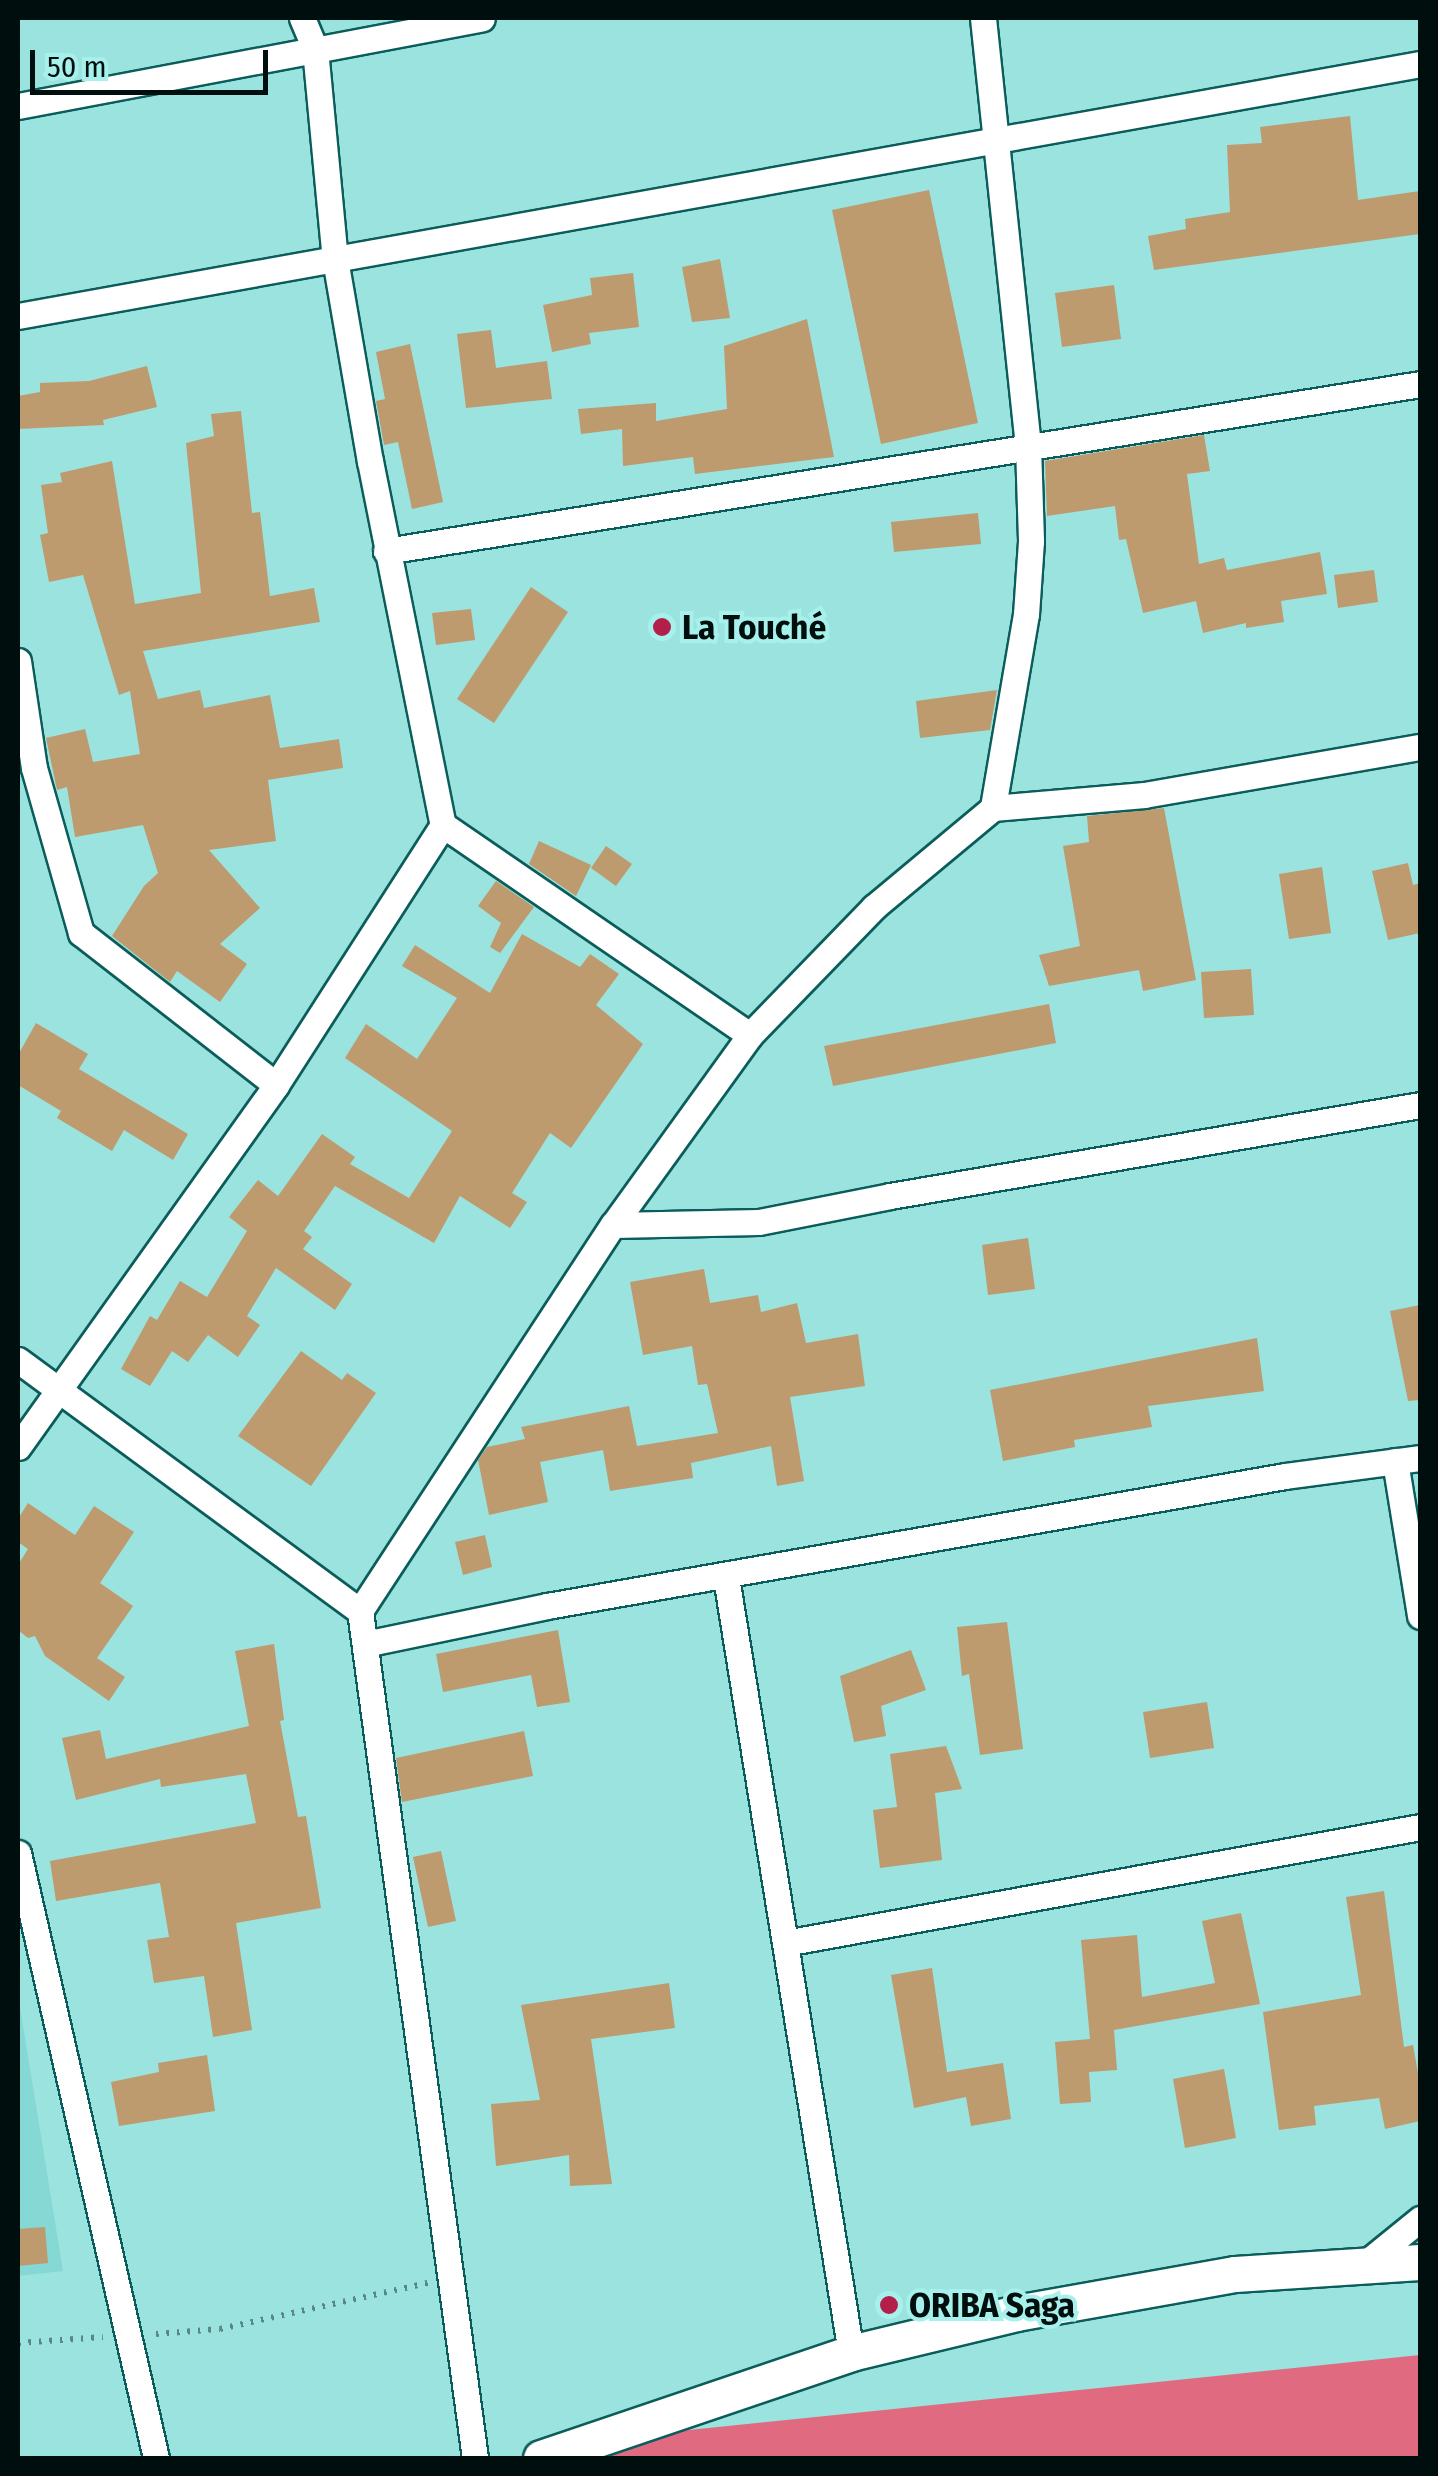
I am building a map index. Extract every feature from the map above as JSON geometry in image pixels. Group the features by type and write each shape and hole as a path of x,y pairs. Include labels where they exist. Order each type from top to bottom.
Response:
{"main road":[{"path":"542,2458 851,2353 1016,2313 1235,2274 1420,2262"}],"street":[{"path":"302,18 315,49 335,259 386,552 442,825 750,1035"},
{"path":"18,106 482,18"},
{"path":"983,18 1028,445 1029,577 993,808"},
{"path":"18,316 1420,64"},
{"path":"386,552 1420,384"},
{"path":"18,661 34,768 81,933 276,1085"},
{"path":"475,2458 454,2277 360,1610 613,1225 750,1035 874,907 993,808 1144,795 1420,747"},
{"path":"18,1447 276,1085 442,825"},
{"path":"613,1225 759,1222 1420,1105"},
{"path":"18,1360 360,1610"},
{"path":"365,1644 547,1606 1285,1476 1408,1459 1420,1616"},
{"path":"726,1576 851,2353"},
{"path":"785,1943 1420,1826"},
{"path":"18,1853 156,2458"},
{"path":"1362,2266 1420,2219"}],"path":[{"path":"18,2344 220,2329 454,2277"}],"shaded area":[{"path":"18,1995 63,2271 18,2276"},
{"path":"1420,2355 1420,2458 577,2458 650,2434"}],"building":[{"path":"1350,116 1358,200 1420,191 1420,234 1154,270 1148,236 1186,229 1185,219 1230,212 1227,145 1262,143 1260,127"},
{"path":"929,190 978,423 881,444 832,210"},
{"path":"720,259 730,318 692,322 682,267"},
{"path":"633,273 639,327 589,333 591,344 552,352 543,305 592,295 590,278"},
{"path":"1114,285 1121,339 1062,347 1055,293"},
{"path":"807,319 834,457 695,474 693,457 623,466 622,429 581,434 578,409 656,403 656,421 727,409 724,346"},
{"path":"491,330 496,368 547,361 552,399 466,408 457,334"},
{"path":"410,344 443,502 412,509 398,442 384,445 376,401 385,399 376,352"},
{"path":"147,366 157,407 103,420 104,425 18,429 18,396 40,392 40,383 89,381"},
{"path":"241,411 252,513 260,512 270,596 314,588 320,622 143,651 158,699 200,690 204,708 270,695 280,748 339,739 343,768 268,780 276,841 209,850 260,908 220,944 247,964 220,1002 177,971 170,982 112,936 144,886 158,873 143,825 75,837 67,787 57,790 46,738 85,729 93,762 140,754 130,691 119,695 83,575 49,582 40,535 48,533 41,485 62,482 60,473 112,461 135,604 201,593 186,443 214,436 211,414"},
{"path":"1204,435 1210,471 1187,474 1199,564 1224,558 1227,570 1320,552 1327,594 1281,601 1284,622 1246,628 1246,623 1203,633 1196,601 1143,613 1126,539 1119,540 1115,506 1047,516 1045,461"},
{"path":"978,513 981,544 894,552 891,522"},
{"path":"1374,570 1378,602 1338,608 1334,575"},
{"path":"531,587 568,612 494,723 457,699"},
{"path":"471,609 475,640 436,645 432,613"},
{"path":"997,690 990,730 920,738 916,701"},
{"path":"1164,808 1196,980 1143,991 1139,970 1049,986 1039,955 1080,946 1063,846 1089,842 1087,816"},
{"path":"539,841 591,865 576,896 529,864"},
{"path":"606,846 632,864 616,886 591,868"},
{"path":"1408,863 1413,885 1420,883 1420,933 1388,940 1372,871"},
{"path":"1322,867 1331,933 1289,939 1279,874"},
{"path":"496,881 534,907 500,953 490,947 501,923 478,906"},
{"path":"522,934 580,967 590,954 619,974 596,1005 643,1044 571,1148 550,1133 512,1193 527,1202 510,1228 460,1196 434,1243 335,1186 304,1231 312,1237 303,1249 352,1284 335,1310 276,1268 247,1316 260,1325 238,1357 208,1335 188,1362 172,1351 150,1386 121,1369 150,1316 157,1320 180,1281 207,1297 247,1231 229,1217 258,1180 278,1196 322,1134 355,1157 350,1164 409,1198 452,1131 345,1058 366,1024 417,1059 457,998 402,966 415,945 490,993"},
{"path":"1251,969 1254,1015 1204,1018 1201,972"},
{"path":"1049,1004 1056,1043 833,1086 824,1046"},
{"path":"36,1023 88,1054 79,1069 188,1134 173,1160 124,1130 112,1151 57,1118 61,1111 18,1085 18,1055"},
{"path":"1028,1238 1035,1289 988,1295 982,1245"},
{"path":"704,1269 710,1303 758,1295 761,1312 797,1303 806,1343 858,1334 865,1386 790,1397 804,1481 777,1486 771,1446 691,1463 693,1478 610,1491 603,1450 540,1462 548,1502 489,1515 478,1460 487,1447 525,1439 521,1427 629,1406 637,1446 718,1433 707,1384 698,1385 692,1346 643,1355 630,1282"},
{"path":"1420,1305 1420,1400 1408,1401 1390,1311"},
{"path":"1257,1338 1264,1391 1148,1406 1152,1427 1074,1440 1075,1447 1003,1461 990,1390"},
{"path":"301,1351 342,1380 347,1373 376,1393 311,1486 238,1436"},
{"path":"28,1503 75,1535 94,1506 134,1532 100,1583 133,1606 97,1658 125,1677 109,1701 45,1656 35,1636 28,1638 18,1630 18,1565 28,1549 18,1542 18,1519"},
{"path":"485,1535 492,1567 463,1575 455,1542"},
{"path":"1007,1622 1023,1749 980,1755 969,1674 962,1676 957,1627"},
{"path":"558,1630 570,1702 537,1707 531,1675 443,1692 436,1654"},
{"path":"274,1644 284,1720 280,1721 298,1817 306,1816 321,1908 236,1923 252,2030 213,2037 204,1976 154,1983 147,1940 169,1937 160,1883 56,1901 50,1861 256,1823 246,1774 161,1787 160,1779 76,1800 62,1738 100,1730 106,1759 249,1726 235,1651"},
{"path":"911,1650 926,1690 881,1706 886,1736 854,1742 840,1676"},
{"path":"1207,1702 1214,1748 1150,1758 1143,1712"},
{"path":"524,1731 533,1776 402,1802 396,1758"},
{"path":"946,1746 962,1789 935,1793 942,1860 880,1868 873,1810 897,1807 890,1754"},
{"path":"441,1851 456,1921 428,1927 413,1857"},
{"path":"1384,1891 1404,2047 1413,2045 1420,2084 1420,2121 1385,2129 1379,2098 1314,2106 1316,2125 1279,2130 1263,2012 1361,1995 1346,1897"},
{"path":"1241,1913 1260,2004 1114,2030 1117,2070 1089,2072 1091,2102 1060,2104 1055,2042 1090,2039 1081,1940 1137,1935 1142,1997 1215,1983 1202,1921"},
{"path":"932,1968 947,2072 1003,2063 1011,2119 971,2126 966,2097 914,2108 891,1975"},
{"path":"669,1983 675,2028 591,2039 612,2184 570,2186 569,2155 496,2166 491,2104 540,2100 521,2005"},
{"path":"207,2055 215,2111 119,2126 111,2082 159,2072 158,2063"},
{"path":"1224,2069 1236,2138 1185,2148 1173,2079"},
{"path":"45,2227 48,2263 18,2266 18,2229"}],"place":[{"name":"La Touché","path":"662,627"},
{"name":"ORIBA Saga","path":"889,2305"}]}
